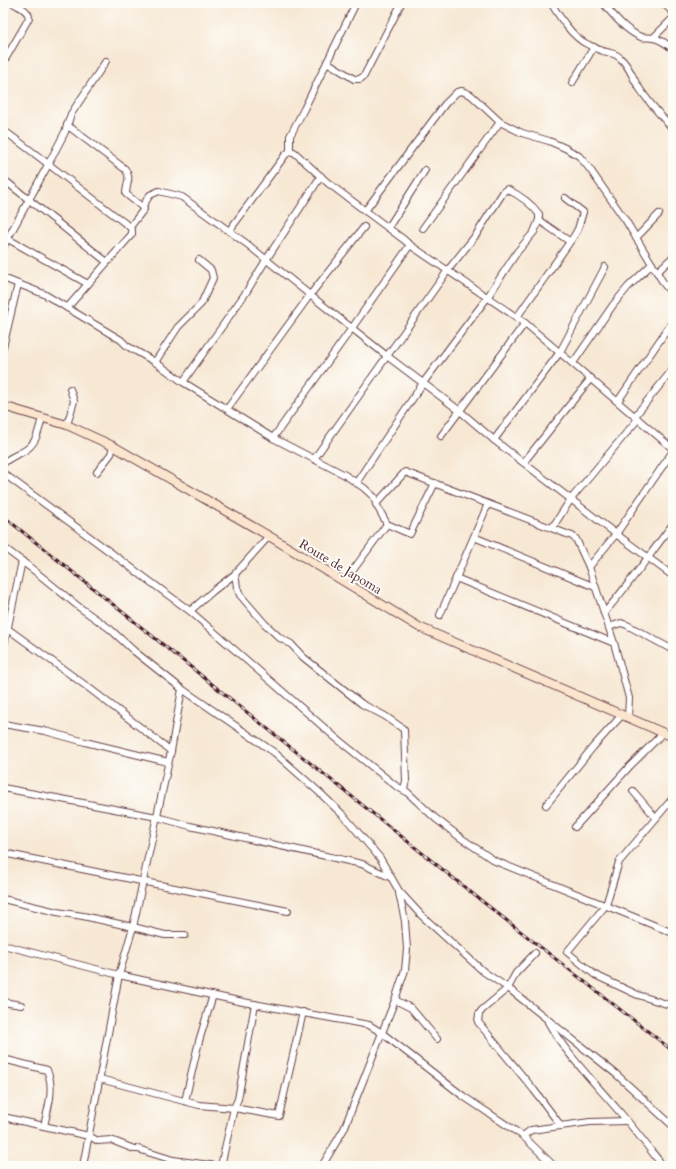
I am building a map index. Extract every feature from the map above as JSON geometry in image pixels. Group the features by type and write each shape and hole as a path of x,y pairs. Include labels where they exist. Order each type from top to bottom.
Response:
{"street":[{"path":"3,63 29,18 27,12 13,3"},
{"path":"290,152 290,136 356,3"},
{"path":"551,3 560,18 579,39 594,47 620,57 626,64 641,91 673,129"},
{"path":"603,3 620,21 642,38 653,38 663,41 673,49"},
{"path":"663,3 673,12"},
{"path":"327,62 354,79 360,79 364,76 400,6"},
{"path":"653,38 673,18"},
{"path":"572,83 594,47"},
{"path":"3,247 49,163 71,114 106,61"},
{"path":"365,211 445,104 457,92 462,91 471,95 500,122 522,133 560,146 579,156 589,168 673,295"},
{"path":"423,228 500,122"},
{"path":"67,125 125,169 129,179 126,194 142,207"},
{"path":"3,130 49,163 92,199 130,227 132,231 132,234 68,308"},
{"path":"229,231 286,154 294,152 328,183 410,245 525,323 618,401 673,450 616,534 589,567"},
{"path":"388,228 425,170"},
{"path":"183,382 248,291 266,260 321,176"},
{"path":"3,179 107,262"},
{"path":"314,459 448,270 476,235 504,191 507,189 520,196 539,214 539,220 534,232 517,252 487,298 422,383 356,483"},
{"path":"130,227 143,212 144,210 142,207 150,195 159,191 182,198 229,231 387,356 460,411 494,440 646,558 673,576"},
{"path":"517,317 578,229 583,212 565,198"},
{"path":"636,238 659,214"},
{"path":"539,220 569,241"},
{"path":"227,409 310,295 364,226"},
{"path":"8,239 88,284"},
{"path":"273,438 410,245"},
{"path":"657,272 673,256"},
{"path":"155,362 178,327 201,304 213,278 211,270 199,260"},
{"path":"573,363 613,305 628,287 652,264"},
{"path":"494,440 560,352 605,267"},
{"path":"3,278 44,294 121,340 127,346 155,362 183,382 273,438 345,475 374,497 376,504 387,524 410,534 435,483"},
{"path":"3,347 4,333 18,284"},
{"path":"618,401 673,321"},
{"path":"441,436 525,323"},
{"path":"552,528 571,499 673,368"},
{"path":"524,462 591,378"},
{"path":"67,425 74,401 70,389"},
{"name":"Route de Japoma","path":"3,406 67,425 113,446 269,536 400,617 419,627 673,737"},
{"path":"3,464 9,458 27,449 32,444 37,435 42,418"},
{"path":"97,472 110,454 113,446"},
{"path":"376,504 405,472 552,528 576,539 589,567 614,643 629,698 625,716 593,747 546,804"},
{"path":"3,473 190,611 292,701 396,786 404,789 435,818 461,838 495,861 673,933"},
{"path":"440,615 488,504"},
{"path":"344,581 387,524"},
{"path":"604,613 624,590 646,558 673,524"},
{"path":"190,611 235,574 269,536"},
{"path":"474,537 595,587"},
{"path":"3,547 79,607 110,629 134,651 182,689 275,753 320,792 372,846 399,891 421,915 480,968 508,988 616,1074 673,1126"},
{"path":"3,650 22,561"},
{"path":"235,574 237,587 240,594 265,624 280,638 291,644 303,657 362,704 385,716 404,730 406,776 404,789"},
{"path":"456,578 614,643"},
{"path":"609,628 621,623 627,625 673,650"},
{"path":"8,629 89,688 171,751"},
{"path":"83,1166 119,975 133,927 171,751 182,689"},
{"path":"3,724 45,731 168,762"},
{"path":"575,827 629,767 663,733"},
{"path":"3,788 157,817 362,864 390,877"},
{"path":"633,791 656,818"},
{"path":"673,798 619,862 606,905 567,952 595,976 638,995 673,1006"},
{"path":"3,853 288,911"},
{"path":"322,1166 344,1129 396,1000 406,963 405,921 399,891"},
{"path":"3,899 165,935 185,935"},
{"path":"3,945 119,975 254,1004 369,1025 382,1033 463,1096 522,1136 554,1166"},
{"path":"534,953 516,973 508,988 482,1010 479,1014 478,1022 534,1090 561,1126"},
{"path":"185,1101 199,1041 213,995"},
{"path":"396,1000 411,1008 437,1039"},
{"path":"3,1002 21,1005"},
{"path":"221,1166 234,1108 238,1099 254,1004"},
{"path":"100,1079 199,1105 234,1108 276,1116 280,1115 303,1012"},
{"path":"547,1019 562,1042 663,1166"},
{"path":"3,1059 47,1070 51,1080 51,1095 44,1126"},
{"path":"3,1117 89,1136 98,1141 111,1140 134,1149 173,1160 217,1166"},
{"path":"522,1136 531,1130 595,1122 626,1121"}],"railway":[{"path":"3,516 478,898 673,1051"}]}
